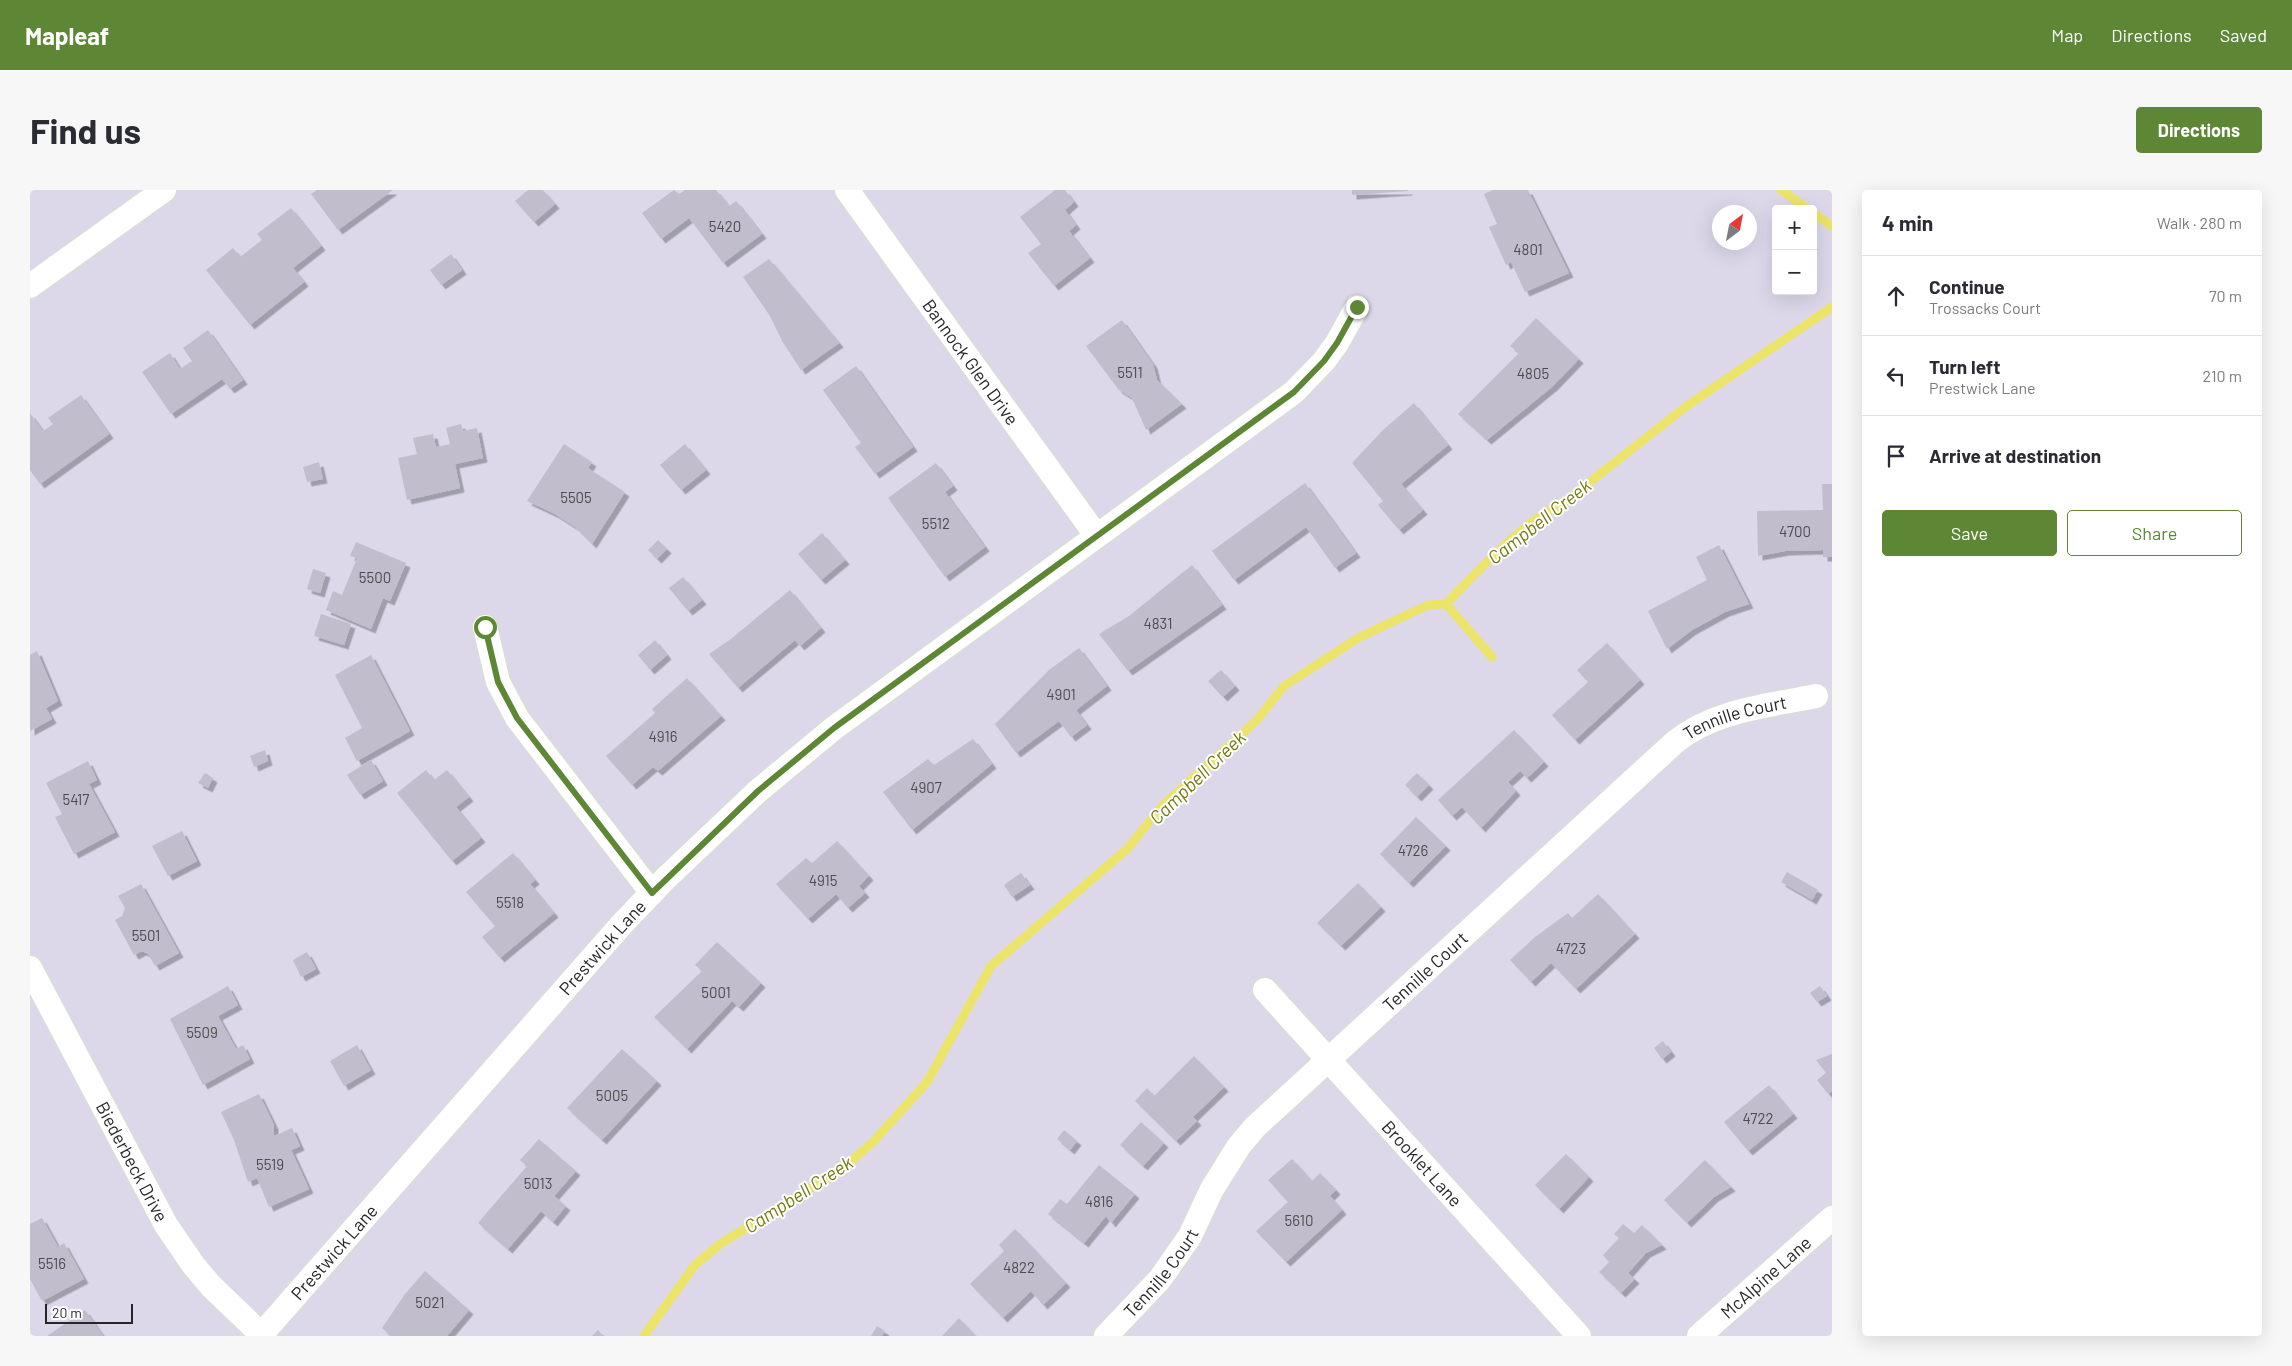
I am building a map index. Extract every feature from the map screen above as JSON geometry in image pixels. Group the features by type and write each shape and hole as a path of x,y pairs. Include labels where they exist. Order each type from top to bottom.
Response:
{"street":[{"path":"30,286 164,190"},
{"name":"Bannock Glen Drive","path":"847,190 1096,535"},
{"name":"Prestwick Lane","path":"261,1335 622,924 758,791 834,728 1294,392 1329,355 1357,307"},
{"path":"485,627 498,682 517,718 652,893"},
{"name":"Tennille Court","path":"1106,1336 1160,1279 1190,1236 1212,1188 1239,1146 1255,1127 1688,731 1724,715 1816,696"},
{"name":"Biederbeck Drive","path":"30,968 166,1226 194,1266 211,1286 261,1335"},
{"name":"Brooklet Lane","path":"1265,990 1579,1336"},
{"name":"McAlpine Lane","path":"1699,1336 1832,1218"}],"building":[{"path":"317,190 393,190 338,230 311,194"},
{"path":"528,190 543,190 555,204 534,222 515,201"},
{"path":"674,190 679,194 685,190 716,190 729,206 736,201 762,234 723,263 689,218 661,239 642,213"},
{"path":"1055,190 1065,190 1074,202 1065,210 1076,225 1069,231 1090,258 1054,286 1028,253 1041,244 1020,217"},
{"path":"1352,190 1408,190 1408,191 1352,195"},
{"path":"1493,190 1528,190 1569,273 1525,292 1511,262 1506,265 1489,227 1497,224 1484,194"},
{"path":"291,208 321,246 293,268 304,282 250,325 206,270 233,248 240,257 262,240 257,234"},
{"path":"451,254 462,270 441,285 430,270"},
{"path":"769,259 839,343 801,370 782,341 770,316 743,277"},
{"path":"1536,318 1579,359 1553,386 1487,440 1458,414 1519,353 1510,346"},
{"path":"1122,320 1153,364 1157,380 1182,404 1146,430 1132,398 1118,389 1086,346"},
{"path":"208,330 243,380 230,389 222,379 171,414 142,372 170,353 180,369 192,361 183,348"},
{"path":"856,366 913,447 875,474 855,447 861,443 823,390"},
{"path":"81,395 109,434 40,484 30,470 30,413 43,431 53,424 48,418"},
{"path":"1414,403 1448,445 1401,484 1423,510 1399,530 1378,505 1383,501 1352,463 1383,430"},
{"path":"461,424 463,431 477,428 483,458 455,464 460,488 407,500 398,458 417,454 413,438 433,434 436,447 450,444 446,428"},
{"path":"564,444 592,462 588,468 625,492 592,544 575,527 555,514 527,501"},
{"path":"685,444 706,470 681,490 660,465"},
{"path":"319,462 323,479 307,482 303,467"},
{"path":"936,463 953,486 945,492 985,547 945,577 888,498"},
{"path":"1305,483 1356,553 1335,568 1306,527 1234,580 1212,551"},
{"path":"1822,484 1832,484 1832,557 1823,557 1823,550 1785,551 1758,556 1757,511 1823,510"},
{"path":"822,533 845,560 821,580 798,554"},
{"path":"658,540 667,549 657,559 648,550"},
{"path":"356,542 406,563 390,601 383,598 371,629 326,610 333,591 342,595 357,558 350,556"},
{"path":"1719,545 1749,604 1725,612 1692,630 1667,649 1648,611 1707,580 1696,557"},
{"path":"1192,565 1222,605 1128,671 1099,634 1129,616"},
{"path":"313,569 326,573 320,593 307,589"},
{"path":"683,577 702,600 688,611 669,588"},
{"path":"790,590 821,628 800,646 795,640 738,688 709,654 731,639"},
{"path":"321,614 351,624 344,645 314,636"},
{"path":"655,640 667,655 650,670 638,655"},
{"path":"1607,643 1640,680 1575,740 1552,715 1588,682 1577,670"},
{"path":"1079,648 1107,686 1076,710 1087,725 1071,737 1059,721 1016,753 995,724 1049,670"},
{"path":"37,651 58,701 46,708 52,719 30,731 30,655"},
{"path":"371,655 410,731 357,761 345,738 362,728 335,675"},
{"path":"1221,670 1235,686 1223,697 1208,681"},
{"path":"687,678 721,716 658,771 653,767 632,785 606,756 655,713 652,709"},
{"path":"1514,730 1544,762 1527,778 1520,771 1508,782 1516,791 1481,828 1462,807 1452,816 1438,800"},
{"path":"973,739 992,764 912,830 883,792 928,759 934,765"},
{"path":"265,750 268,761 254,767 250,756"},
{"path":"371,760 383,781 360,795 347,775"},
{"path":"88,761 97,780 89,784 115,832 74,854 55,817 62,814 46,783"},
{"path":"426,770 434,780 447,770 469,797 456,807 481,838 452,861 397,793"},
{"path":"205,773 213,778 208,788 198,783"},
{"path":"1417,773 1429,785 1417,797 1405,785"},
{"path":"1416,817 1446,846 1409,883 1380,854"},
{"path":"182,831 197,861 168,876 152,846"},
{"path":"837,841 869,876 859,886 865,893 848,908 836,894 808,919 776,884 806,858 812,863"},
{"path":"513,853 535,880 530,884 554,913 500,958 482,937 495,926 466,892"},
{"path":"1787,872 1818,890 1812,900 1781,882"},
{"path":"1021,873 1030,885 1012,897 1004,885"},
{"path":"1358,883 1381,907 1341,946 1317,923"},
{"path":"141,884 179,953 155,966 148,954 142,951 134,955 115,920 122,916 125,908 118,896"},
{"path":"1598,894 1635,934 1576,989 1551,963 1531,982 1510,960 1535,937 1568,913 1572,918"},
{"path":"717,942 761,983 739,1007 732,1001 687,1049 654,1017 702,971 695,965"},
{"path":"307,952 316,969 301,977 293,960"},
{"path":"228,986 238,1005 218,1016 236,1049 243,1045 250,1059 203,1085 170,1019"},
{"path":"1820,986 1827,996 1817,1002 1810,993"},
{"path":"1663,1041 1671,1052 1662,1059 1654,1048"},
{"path":"357,1045 371,1070 344,1086 330,1061"},
{"path":"622,1049 657,1081 602,1140 567,1108"},
{"path":"1832,1054 1832,1091 1828,1094 1817,1080 1826,1073 1816,1060"},
{"path":"1194,1056 1224,1087 1193,1117 1197,1121 1176,1141 1135,1101 1147,1088 1154,1096"},
{"path":"1769,1085 1793,1114 1748,1151 1724,1122"},
{"path":"259,1094 274,1125 274,1136 292,1128 300,1146 291,1150 309,1189 269,1207 257,1178 248,1182 234,1140 221,1112"},
{"path":"1141,1122 1164,1143 1143,1166 1120,1145"},
{"path":"1064,1130 1077,1141 1070,1150 1057,1139"},
{"path":"539,1139 576,1171 554,1196 566,1206 553,1222 541,1211 508,1249 478,1223 527,1166 520,1160"},
{"path":"1566,1154 1589,1177 1559,1209 1535,1185"},
{"path":"1292,1159 1312,1181 1320,1173 1336,1190 1330,1196 1342,1210 1286,1262 1256,1231 1288,1202 1268,1180"},
{"path":"1705,1160 1731,1187 1714,1197 1687,1223 1664,1200"},
{"path":"1099,1165 1135,1194 1111,1223 1106,1216 1084,1243 1048,1214 1060,1199 1067,1204"},
{"path":"42,1218 58,1247 64,1243 84,1279 42,1301 30,1279 30,1224"},
{"path":"1623,1224 1634,1233 1642,1225 1662,1245 1646,1253 1628,1273 1635,1279 1621,1293 1599,1272 1609,1262 1603,1255 1619,1238 1614,1234"},
{"path":"1015,1229 1066,1283 1043,1305 1031,1291 1003,1318 970,1284 1004,1251 999,1245"},
{"path":"425,1271 469,1310 447,1336 391,1336 382,1328 405,1294"},
{"path":"85,1310 103,1336 47,1336"},
{"path":"959,1318 976,1336 942,1336"},
{"path":"877,1326 885,1331 882,1336 871,1336"},
{"path":"598,1330 603,1336 592,1336"}],"waterway":[{"path":"1781,190 1802,205"},
{"path":"1817,216 1832,226"},
{"name":"Campbell Creek","path":"644,1336 695,1265 720,1244 841,1170 873,1142 927,1082 991,966 1127,849 1162,806 1256,721 1284,686 1358,638 1428,605 1446,604 1502,547 1533,521 1567,500 1684,408 1832,307"},
{"path":"1446,604 1492,657"}],"route":[{"path":"485,627 498,682 517,718 652,893 758,791 834,728 1294,392 1324,361 1337,343 1357,307"}]}
